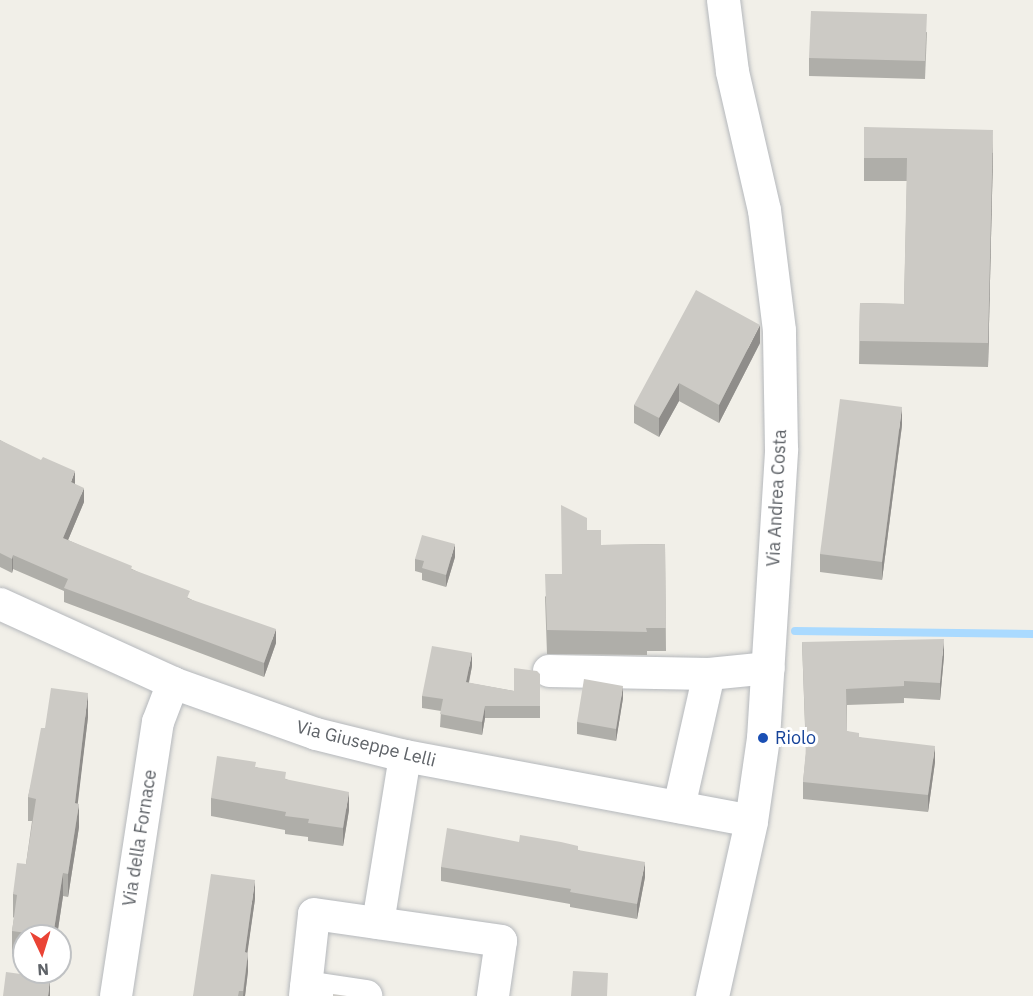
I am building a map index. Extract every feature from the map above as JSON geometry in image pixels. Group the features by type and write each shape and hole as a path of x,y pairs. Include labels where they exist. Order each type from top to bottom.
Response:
{"main road":[{"name":"Via Andrea Costa","path":"712,996 752,821 769,668 781,448 779,330 764,210 730,62 723,0"}],"street":[{"name":"Via Giuseppe Lelli","path":"0,604 173,683 316,734 405,756 752,821"},
{"path":"549,671 709,674 769,668"},
{"path":"679,807 709,674"},
{"name":"Via della Fornace","path":"116,996 158,722 173,683"},
{"path":"378,923 405,756"},
{"path":"366,996 305,992 314,914 501,941 493,996"}],"building":[{"path":"811,11 927,14 925,61 809,58"},
{"path":"864,127 993,130 988,343 859,341 860,303 904,304 907,158 864,158"},
{"path":"696,290 760,325 719,405 679,383 659,418 634,405"},
{"path":"840,399 902,407 882,562 820,554"},
{"path":"0,440 41,460 43,457 75,471 71,482 84,488 63,538 132,566 131,569 190,591 187,598 276,629 264,663 64,588 68,579 13,555 12,559 0,553"},
{"path":"561,505 587,518 587,530 601,530 601,545 665,544 666,628 646,628 647,632 547,630 545,574 562,574"},
{"path":"422,535 455,544 446,575 422,568 424,561 415,559"},
{"path":"944,639 940,683 904,681 904,686 846,689 847,731 859,733 859,737 935,746 928,795 803,782 806,749 802,642"},
{"path":"432,646 472,653 466,682 514,691 514,668 537,671 540,674 540,706 485,706 482,722 440,714 443,699 422,696"},
{"path":"584,679 623,686 616,729 577,722"},
{"path":"51,688 88,693 75,803 79,804 68,874 63,873 55,924 13,924 17,895 13,894 17,863 26,864 36,799 28,797 41,728 45,728"},
{"path":"217,756 256,762 255,767 286,772 285,779 349,792 343,828 308,823 309,819 285,816 286,812 211,798"},
{"path":"447,828 519,842 520,835 561,842 578,846 578,850 645,862 637,904 570,892 571,889 441,867"},
{"path":"211,874 255,880 245,952 248,953 243,991 239,991 238,996 193,996"},
{"path":"573,971 608,973 607,996 571,996"},
{"path":"6,972 12,973 12,984 49,984 48,996 3,996"}],"waterway":[{"path":"795,631 1033,634"}],"place":[{"name":"Riolo","path":"763,738"}]}
